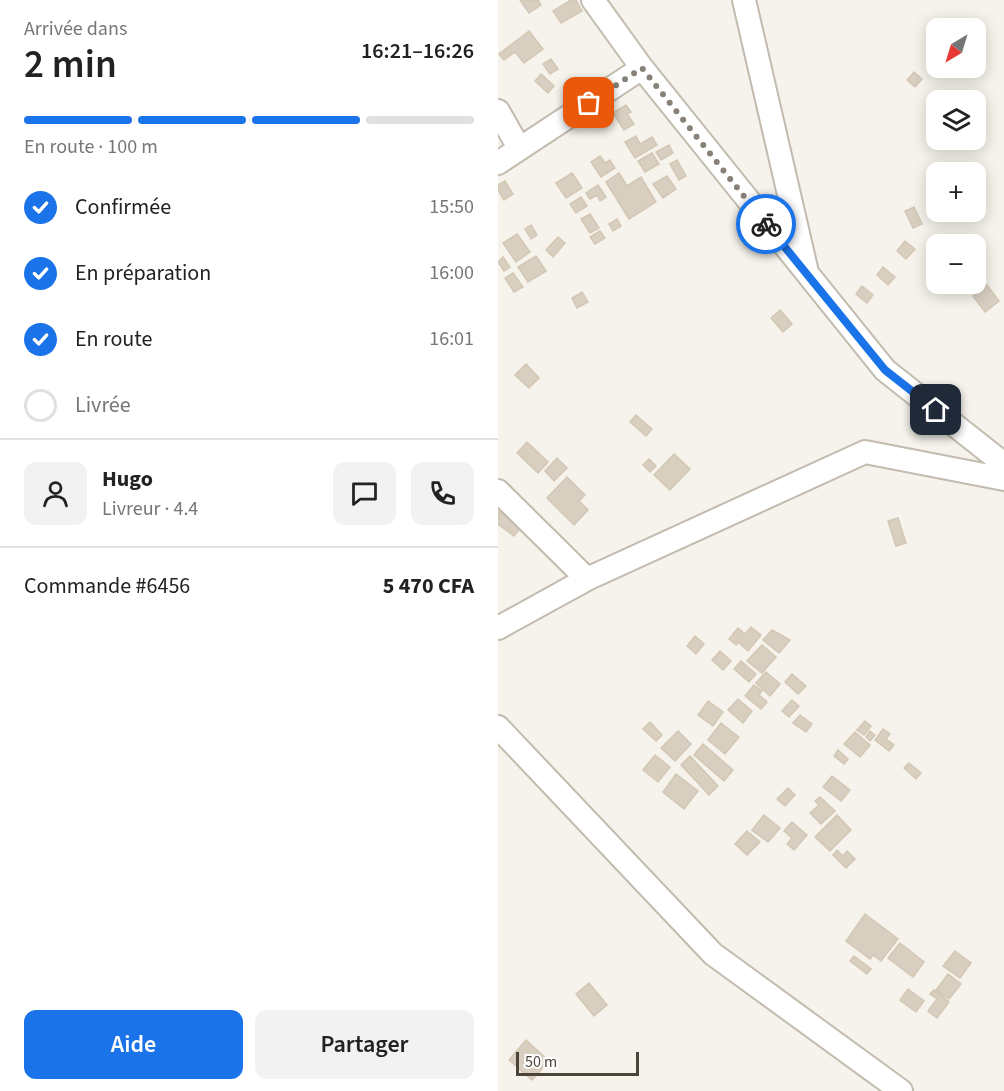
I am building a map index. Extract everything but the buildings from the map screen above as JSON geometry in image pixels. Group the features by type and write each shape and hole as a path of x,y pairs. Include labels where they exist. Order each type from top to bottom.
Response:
{"street":[{"path":"592,0 642,68 885,370 1004,464"},
{"path":"746,1 808,276"},
{"path":"498,163 642,68"},
{"path":"498,111 519,148"},
{"path":"498,628 587,579 865,452 1004,480"},
{"path":"498,491 587,579"},
{"path":"498,727 713,954 901,1091"}],"way so far":[{"path":"589,103 642,68 766,224"}],"route":[{"path":"766,224 885,370 936,410"}]}
